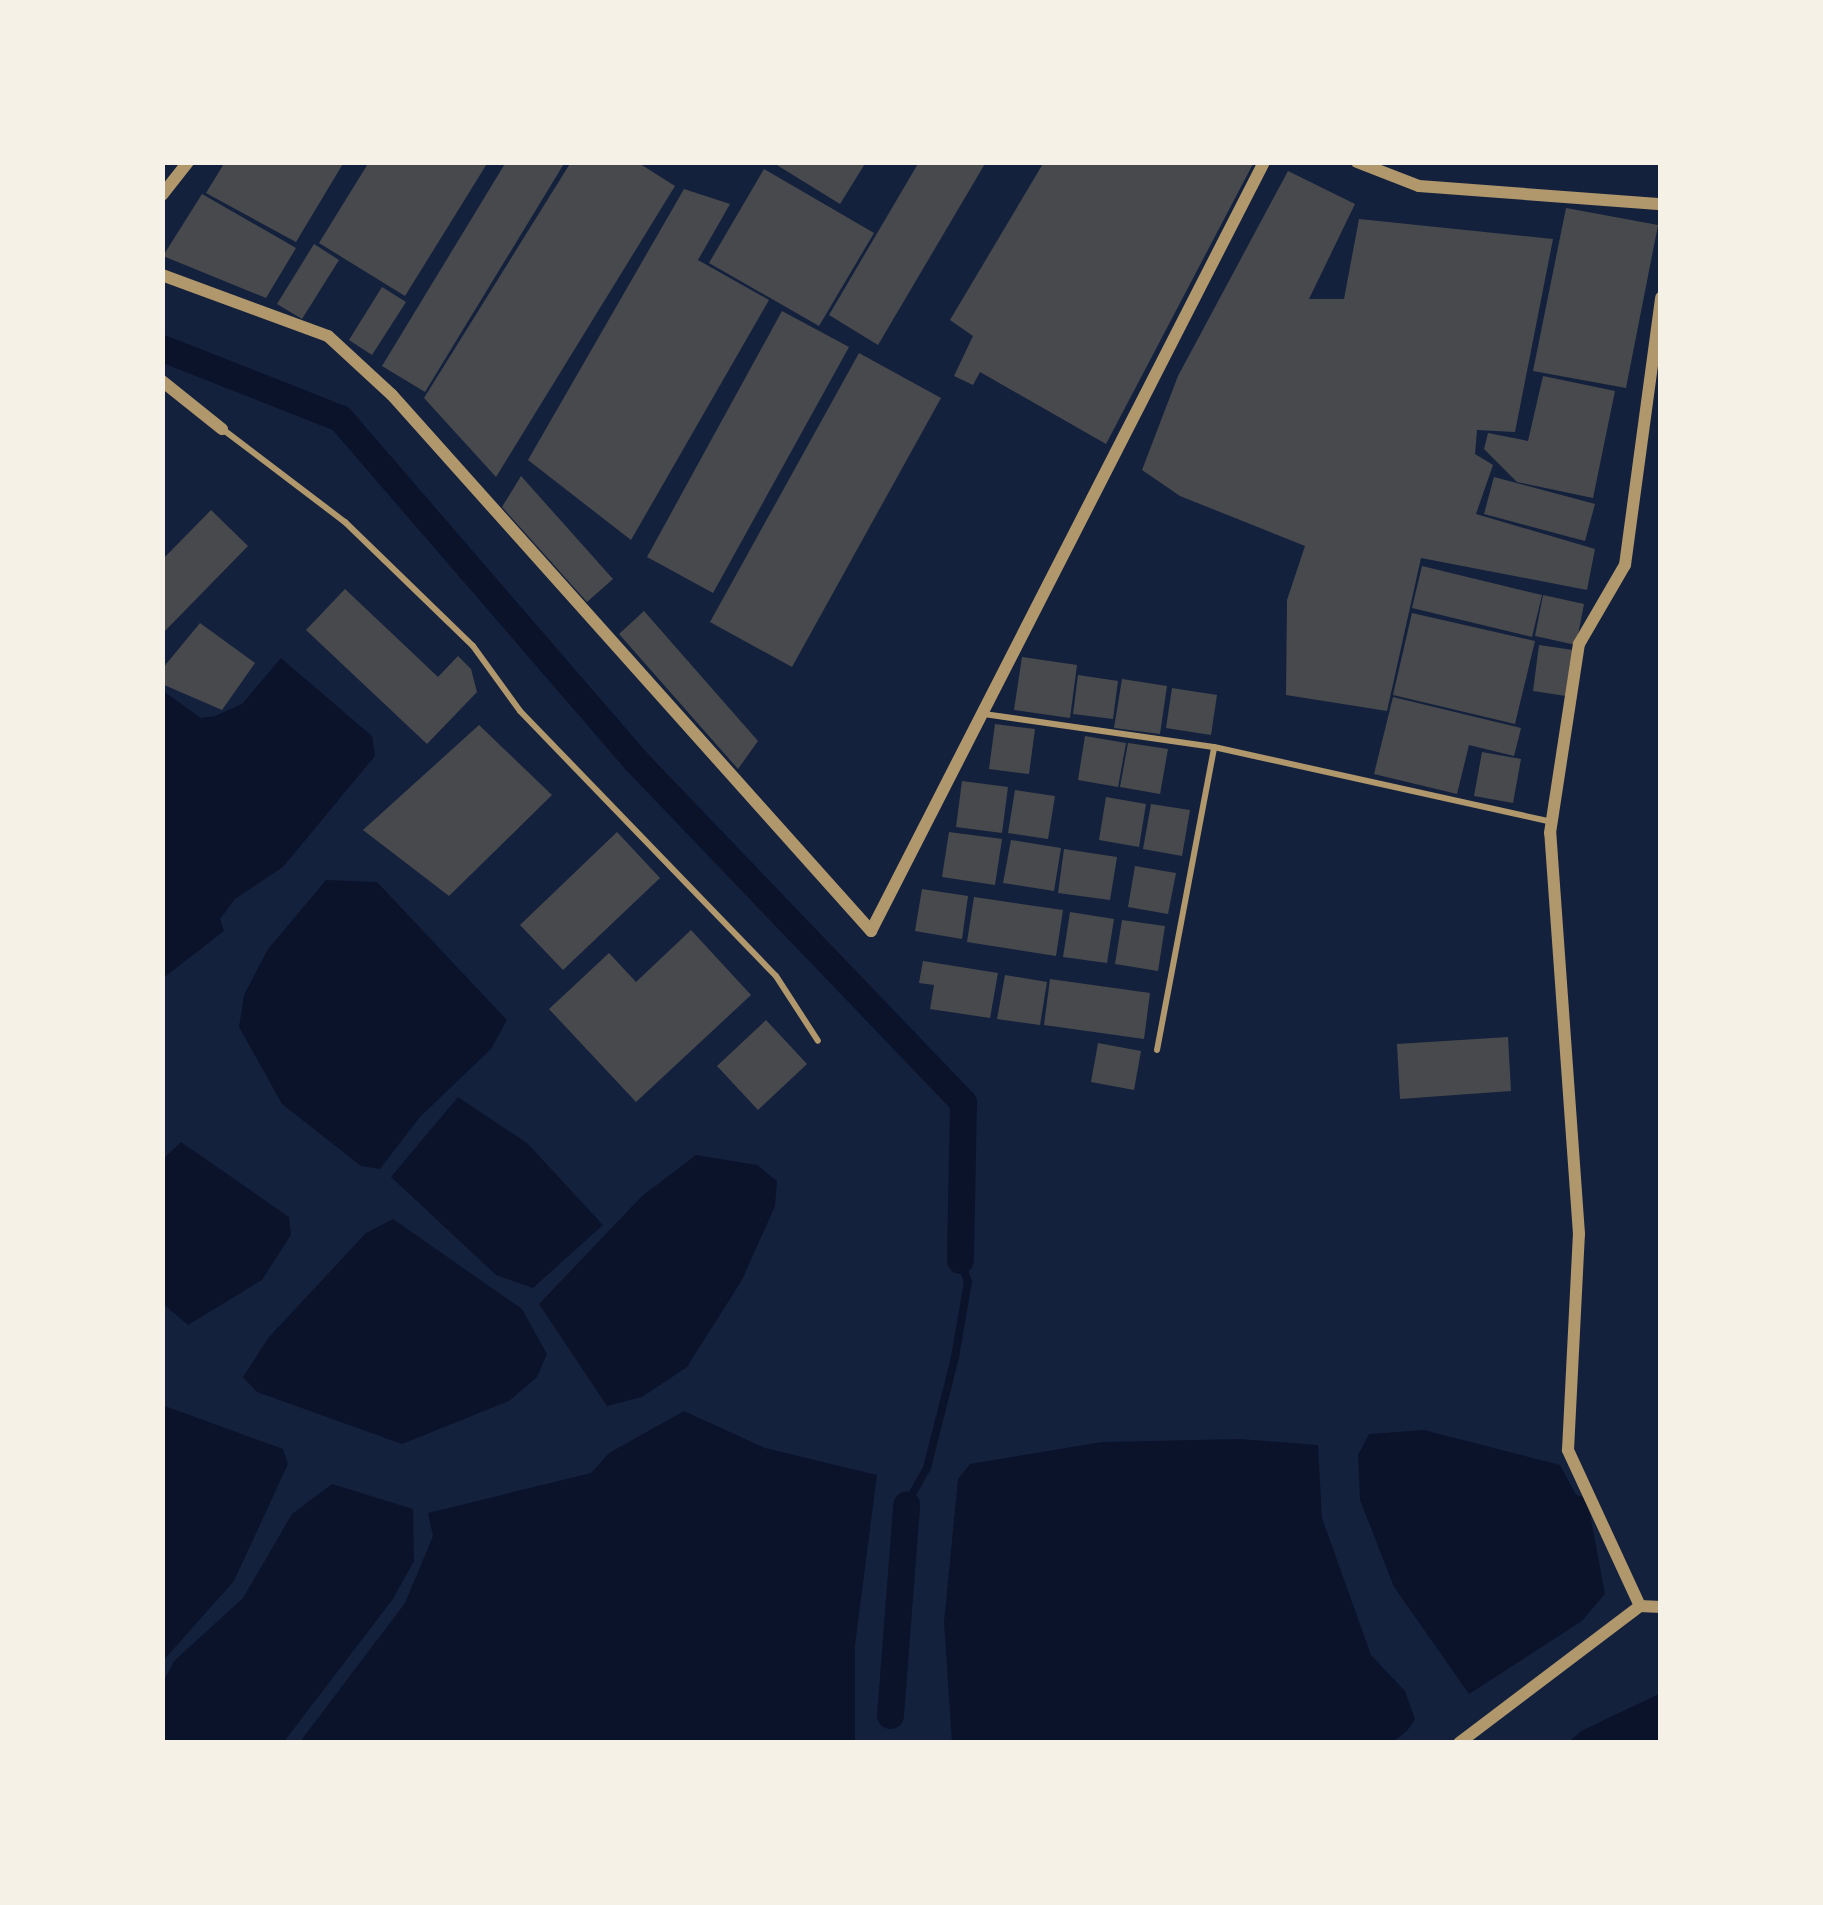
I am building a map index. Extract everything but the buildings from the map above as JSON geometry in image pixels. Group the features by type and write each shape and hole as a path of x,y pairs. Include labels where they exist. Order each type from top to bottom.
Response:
{"street":[{"path":"162,195 188,162"},
{"path":"162,275 328,336 360,365 871,932 1264,162"},
{"path":"1357,162 1418,186 1661,204"},
{"path":"1640,1606 1568,1450 1580,1234 1552,822 1579,644 1625,565 1661,297"},
{"path":"162,381 222,429"},
{"path":"1459,1743 1640,1606 1661,1607"}],"lane":[{"path":"222,429 345,522 473,646 520,711 776,976 818,1041"},
{"path":"980,714 1214,747 1552,822"},
{"path":"1156,1050 1214,747"}],"water":[{"path":"281,658 372,736 375,756 283,867 235,899 220,919 224,931 162,979 162,690 201,718 215,716 242,704"},
{"path":"326,880 377,882 507,1020 491,1049 420,1117 380,1169 361,1166 282,1104 239,1027 244,995 268,949"},
{"path":"458,1097 527,1143 603,1225 533,1288 496,1275 391,1177"},
{"path":"181,1142 289,1217 291,1235 262,1280 188,1325 162,1303 162,1160"},
{"path":"696,1155 757,1165 777,1181 775,1206 742,1280 687,1367 642,1397 607,1406 539,1304 642,1196"},
{"path":"393,1219 522,1309 547,1354 537,1377 509,1401 402,1444 257,1392 243,1377 269,1337 366,1233"},
{"path":"162,1405 283,1449 288,1464 234,1581 162,1662"},
{"path":"684,1411 765,1448 877,1475 855,1645 855,1743 299,1743 405,1603 433,1536 428,1513 591,1473 609,1453"},
{"path":"1424,1430 1560,1465 1576,1495 1587,1498 1605,1594 1582,1621 1469,1694 1394,1587 1360,1500 1358,1455 1369,1434"},
{"path":"1240,1439 1318,1445 1322,1518 1371,1655 1405,1691 1415,1719 1407,1731 1391,1743 952,1743 944,1622 958,1479 970,1464 1102,1442"},
{"path":"332,1484 413,1509 414,1561 393,1599 283,1743 162,1743 162,1684 174,1661 243,1598 292,1514"},
{"path":"1661,1693 1661,1743 1568,1743 1581,1731"}],"waterway":[{"path":"162,348 340,418 635,760 963,1102 960,1260"},
{"path":"906,1505 927,1468 955,1357 968,1282 960,1260"},
{"path":"890,1715 906,1505"}]}
